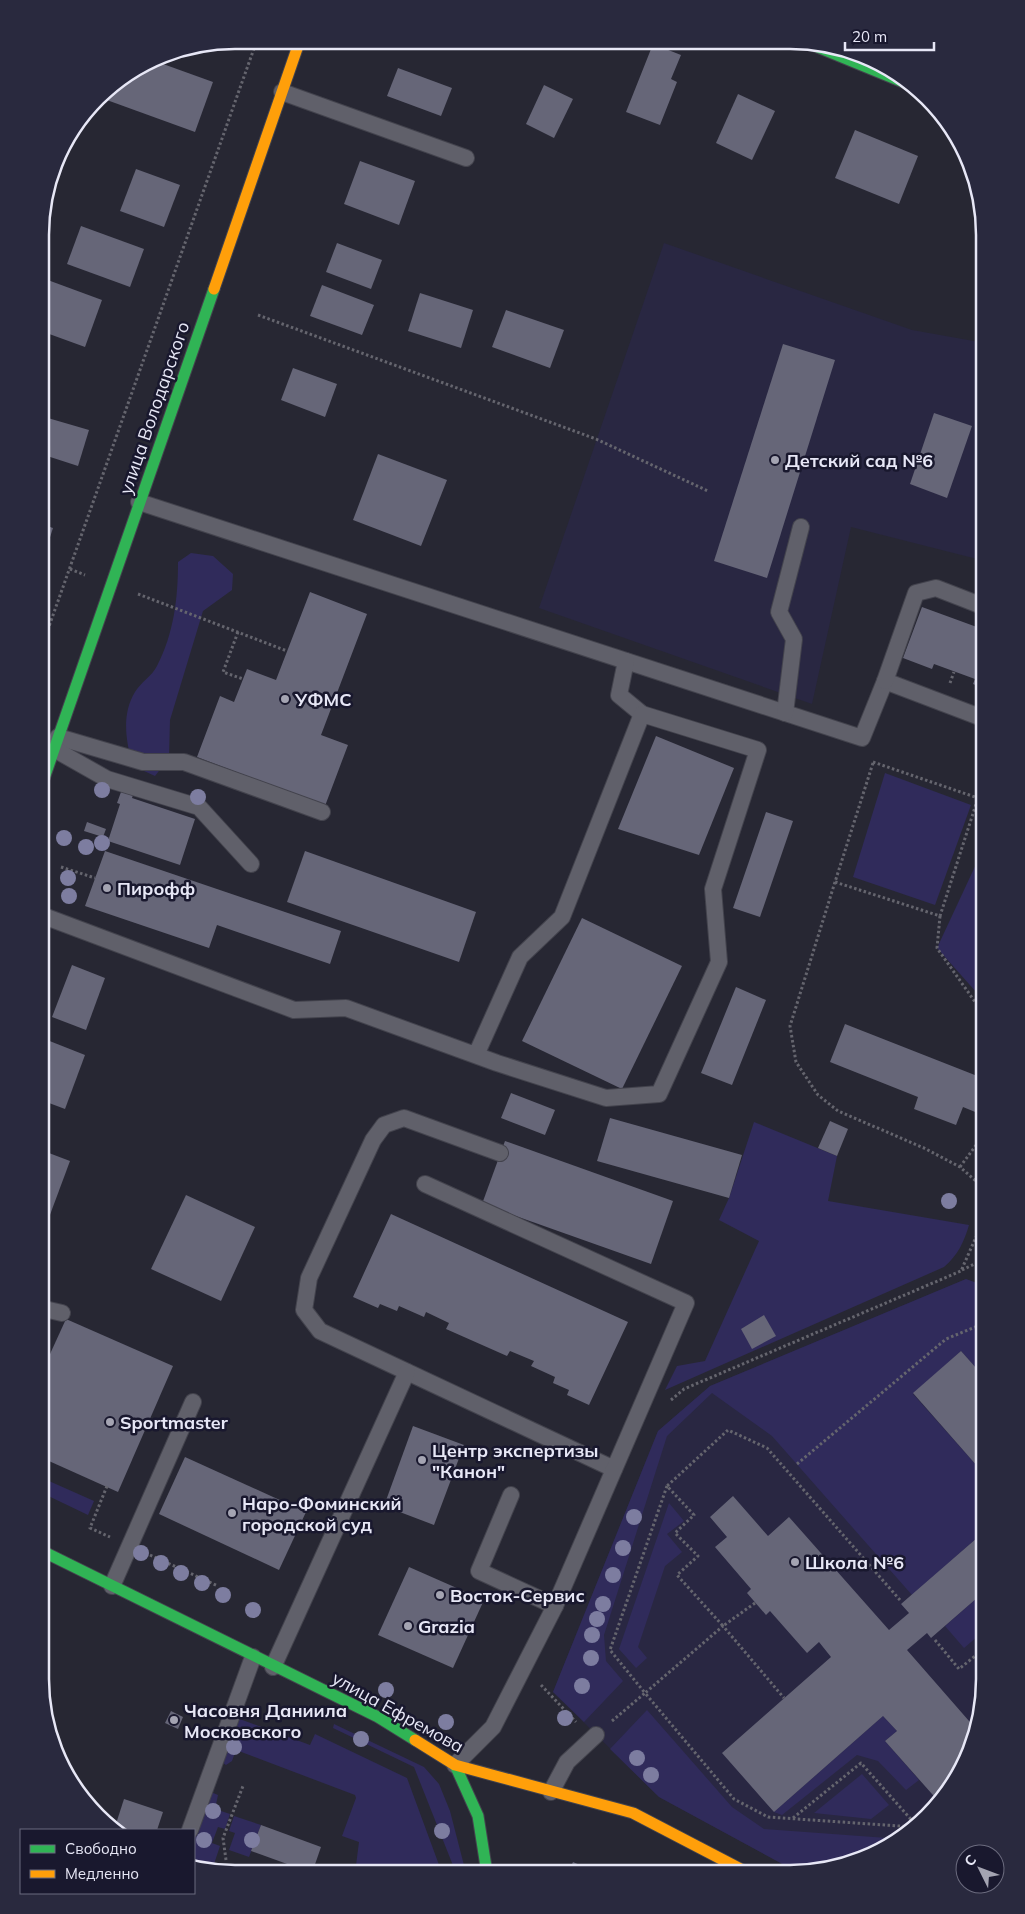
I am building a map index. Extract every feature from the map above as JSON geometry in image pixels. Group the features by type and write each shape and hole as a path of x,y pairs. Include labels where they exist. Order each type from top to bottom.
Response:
{"main road":[{"name":"улица Володарского","path":"51,744 139,502 297,49"},
{"path":"834,54 885,75"},
{"name":"улица Ефремова","path":"49,1554 273,1667 378,1717 455,1765 632,1813 733,1865"},
{"path":"455,1765 478,1816 486,1865"}],"lane":[{"path":"282,92 466,158"},
{"path":"139,502 862,738 885,681 916,593 936,588 976,604"},
{"path":"785,713 794,639 779,612 802,527"},
{"path":"49,918 294,1010 346,1008 476,1055 606,1098 659,1094 719,962 713,889 758,750 642,714 619,695 626,661"},
{"path":"885,681 976,716"},
{"path":"476,1055 520,957 562,917 642,714"},
{"path":"51,744 143,762 184,762 322,812"},
{"path":"51,744 107,779 199,807 251,864"},
{"path":"500,1153 404,1118 384,1125 373,1140 309,1278 304,1310 320,1331 614,1469"},
{"path":"426,1184 686,1303 555,1606 493,1727 455,1765"},
{"path":"49,1310 62,1313"},
{"path":"273,1667 407,1372"},
{"path":"112,1586 193,1402"},
{"path":"511,1495 479,1571 555,1606"},
{"path":"190,1829 253,1657"},
{"path":"551,1792 567,1762 594,1737"}],"path":[{"path":"49,627 255,49"},
{"path":"258,316 596,439 708,491"},
{"path":"70,569 85,575"},
{"path":"138,594 287,651"},
{"path":"238,632 223,672 243,680"},
{"path":"862,738 873,763 790,1026 796,1062 818,1095 838,1111 924,1148 960,1167 976,1180"},
{"path":"873,763 976,797"},
{"path":"976,804 940,916 937,948 976,1003"},
{"path":"61,867 95,878"},
{"path":"835,882 940,916"},
{"path":"960,1167 976,1145"},
{"path":"961,1271 976,1237"},
{"path":"665,1404 684,1389 976,1264"},
{"path":"797,1464 946,1339 976,1327"},
{"path":"900,1600 767,1448 728,1430 667,1486 610,1650 734,1799 768,1817 906,1825"},
{"path":"667,1486 694,1515 676,1533 698,1556 677,1575 784,1698"},
{"path":"537,1681 594,1737 723,1626 755,1602"},
{"path":"935,1640 959,1669 976,1655"},
{"path":"793,1819 861,1762 911,1821"},
{"path":"226,1860 223,1838 242,1786"}],"shaded area":[{"path":"664,243 912,330 976,341 976,559 851,527 812,704 539,608"},
{"path":"191,553 213,556 233,574 232,590 203,611 170,720 169,758 155,776 133,766 128,748 126,719 135,692 155,670 163,654 174,615 178,562"},
{"path":"885,773 971,805 935,905 853,877"},
{"path":"976,864 976,992 937,948"},
{"path":"754,1122 837,1156 828,1201 969,1225 963,1243 957,1253 944,1267 665,1390 677,1366 705,1361 759,1241 719,1220 729,1198"},
{"name":"Школа №6","path":"966,1279 976,1283 976,1692 973,1716 957,1762 938,1793 922,1811 904,1827 884,1840 862,1851 839,1859 815,1864 784,1865 659,1797 553,1692 658,1431 710,1386"},
{"path":"966,1279 976,1283 976,1368 961,1351 913,1394 976,1465 976,1539 912,1595 772,1436 712,1393 667,1436 604,1635 606,1661 623,1681 584,1722 553,1692 658,1431 710,1386"},
{"path":"49,1481 94,1501 88,1515 49,1496"},
{"path":"669,1503 684,1521 667,1534 682,1552 665,1566 638,1647 647,1658 636,1668 619,1649"},
{"path":"976,1599 976,1638 964,1648 945,1626"},
{"path":"647,1710 732,1807 764,1829 887,1838 862,1851 839,1859 815,1864 784,1865 659,1797 610,1749"},
{"path":"883,1716 897,1731 885,1741 919,1780 906,1790 878,1761 857,1755 782,1815 774,1812"},
{"path":"237,1718 310,1745 315,1734 407,1778 439,1865 356,1865 359,1842 342,1836 356,1798 355,1795 236,1750 232,1761 226,1765 222,1762"},
{"path":"334,1724 424,1767 439,1784 450,1811 464,1865 453,1865 414,1767 333,1728"},
{"path":"862,1774 889,1805 871,1819 814,1813"},
{"path":"211,1792 218,1795 215,1809 230,1814 225,1829 218,1827 212,1843 220,1846 214,1864 196,1862 195,1834"},
{"path":"234,1816 261,1825 249,1857 229,1850 235,1833 229,1831"}],"building":[{"path":"651,49 666,49 681,55 671,79 677,82 660,125 626,112"},
{"path":"162,64 213,82 195,132 106,100 131,80"},
{"path":"398,68 452,88 441,116 387,96"},
{"path":"544,85 573,99 554,138 526,124"},
{"path":"738,94 775,111 752,160 716,143"},
{"path":"855,130 918,156 899,204 835,178"},
{"path":"360,161 415,181 399,225 344,204"},
{"path":"136,169 180,185 164,227 120,211"},
{"path":"81,226 144,249 130,287 67,264"},
{"path":"337,243 382,260 371,289 326,272"},
{"path":"49,280 102,300 85,347 49,334"},
{"path":"322,285 374,305 362,335 310,316"},
{"path":"420,293 473,310 461,348 408,331"},
{"path":"506,310 564,330 550,368 492,347"},
{"name":"Детский сад №6","path":"783,344 835,360 767,578 714,561"},
{"path":"293,368 337,384 325,417 281,400"},
{"path":"934,413 972,426 947,498 910,484"},
{"path":"49,418 89,430 78,466 49,457"},
{"path":"378,454 447,480 421,546 353,520"},
{"path":"49,527 53,528 49,540"},
{"name":"УФМС","path":"310,592 367,614 321,735 348,745 325,806 197,757 220,696 234,702 247,669 276,680"},
{"path":"922,607 976,627 976,685 973,684 975,679 934,664 932,669 903,658"},
{"path":"656,736 734,768 699,855 618,829"},
{"path":"121,792 133,795 132,798 195,819 180,865 108,841 120,804 117,803"},
{"path":"766,812 793,821 760,917 733,908"},
{"path":"87,822 106,829 103,837 84,831"},
{"path":"105,851 341,931 330,964 217,925 209,948 85,906"},
{"path":"305,851 476,912 459,962 287,902"},
{"path":"582,918 682,966 622,1089 522,1041"},
{"path":"72,965 105,978 86,1030 52,1017"},
{"path":"736,987 766,1000 732,1085 701,1073"},
{"path":"845,1024 976,1075 976,1112 963,1107 956,1125 914,1109 918,1097 830,1062"},
{"path":"49,1041 85,1055 65,1109 49,1103"},
{"path":"511,1093 555,1110 545,1135 501,1118"},
{"path":"610,1118 742,1155 729,1198 597,1161"},
{"path":"830,1121 848,1129 837,1156 818,1148"},
{"path":"505,1141 673,1201 651,1264 482,1204"},
{"path":"49,1153 70,1161 49,1217"},
{"path":"186,1195 255,1227 221,1301 151,1269"},
{"path":"391,1214 628,1322 589,1405 567,1395 569,1390 553,1383 555,1377 531,1366 534,1361 510,1351 507,1356 446,1329 449,1323 426,1312 424,1317 399,1306 397,1311 380,1304 378,1308 353,1297"},
{"path":"764,1315 776,1336 752,1349 741,1329"},
{"path":"66,1319 173,1366 118,1492 49,1461 49,1356"},
{"path":"961,1351 976,1368 976,1465 913,1393"},
{"path":"413,1426 464,1445 434,1525 384,1506"},
{"name":"Наро-Фоминский городской суд","path":"185,1457 306,1512 279,1570 159,1514"},
{"path":"733,1496 768,1536 789,1517 889,1630 909,1613 901,1604 976,1539 976,1599 931,1638 927,1633 907,1650 971,1723 957,1762 935,1797 885,1741 897,1731 883,1716 774,1812 722,1753 831,1657 819,1642 807,1653 770,1611 766,1615 747,1593 751,1589 715,1547 727,1537 710,1517"},
{"path":"409,1567 484,1600 453,1668 378,1635"},
{"name":"Часовня Даниила Московского","path":"171,1711 183,1717 178,1729 165,1723"},
{"path":"124,1799 163,1812 157,1829 124,1829 116,1823"},
{"path":"261,1825 321,1847 315,1865 290,1865 251,1851"}],"traffic: fast":[{"path":"834,54 885,75"},
{"path":"49,764 214,289"},
{"path":"49,1554 378,1717 415,1740"},
{"path":"455,1765 478,1816 486,1865"}],"traffic: slow":[{"path":"214,289 297,49"},
{"path":"415,1740 455,1765 633,1813 733,1865"}],"place":[{"name":"Детский сад №6","path":"775,460"},
{"name":"УФМС","path":"285,699"},
{"name":"Пирофф","path":"107,888"},
{"name":"Sportmaster","path":"110,1422"},
{"name":"Центр экспертизы \"Канон\"","path":"422,1460"},
{"name":"Наро-Фоминский городской суд","path":"232,1513"},
{"name":"Школа №6","path":"795,1562"},
{"name":"Восток-Сервис","path":"440,1595"},
{"name":"Grazia","path":"408,1626"},
{"name":"Часовня Даниила Московского","path":"174,1720"}]}
